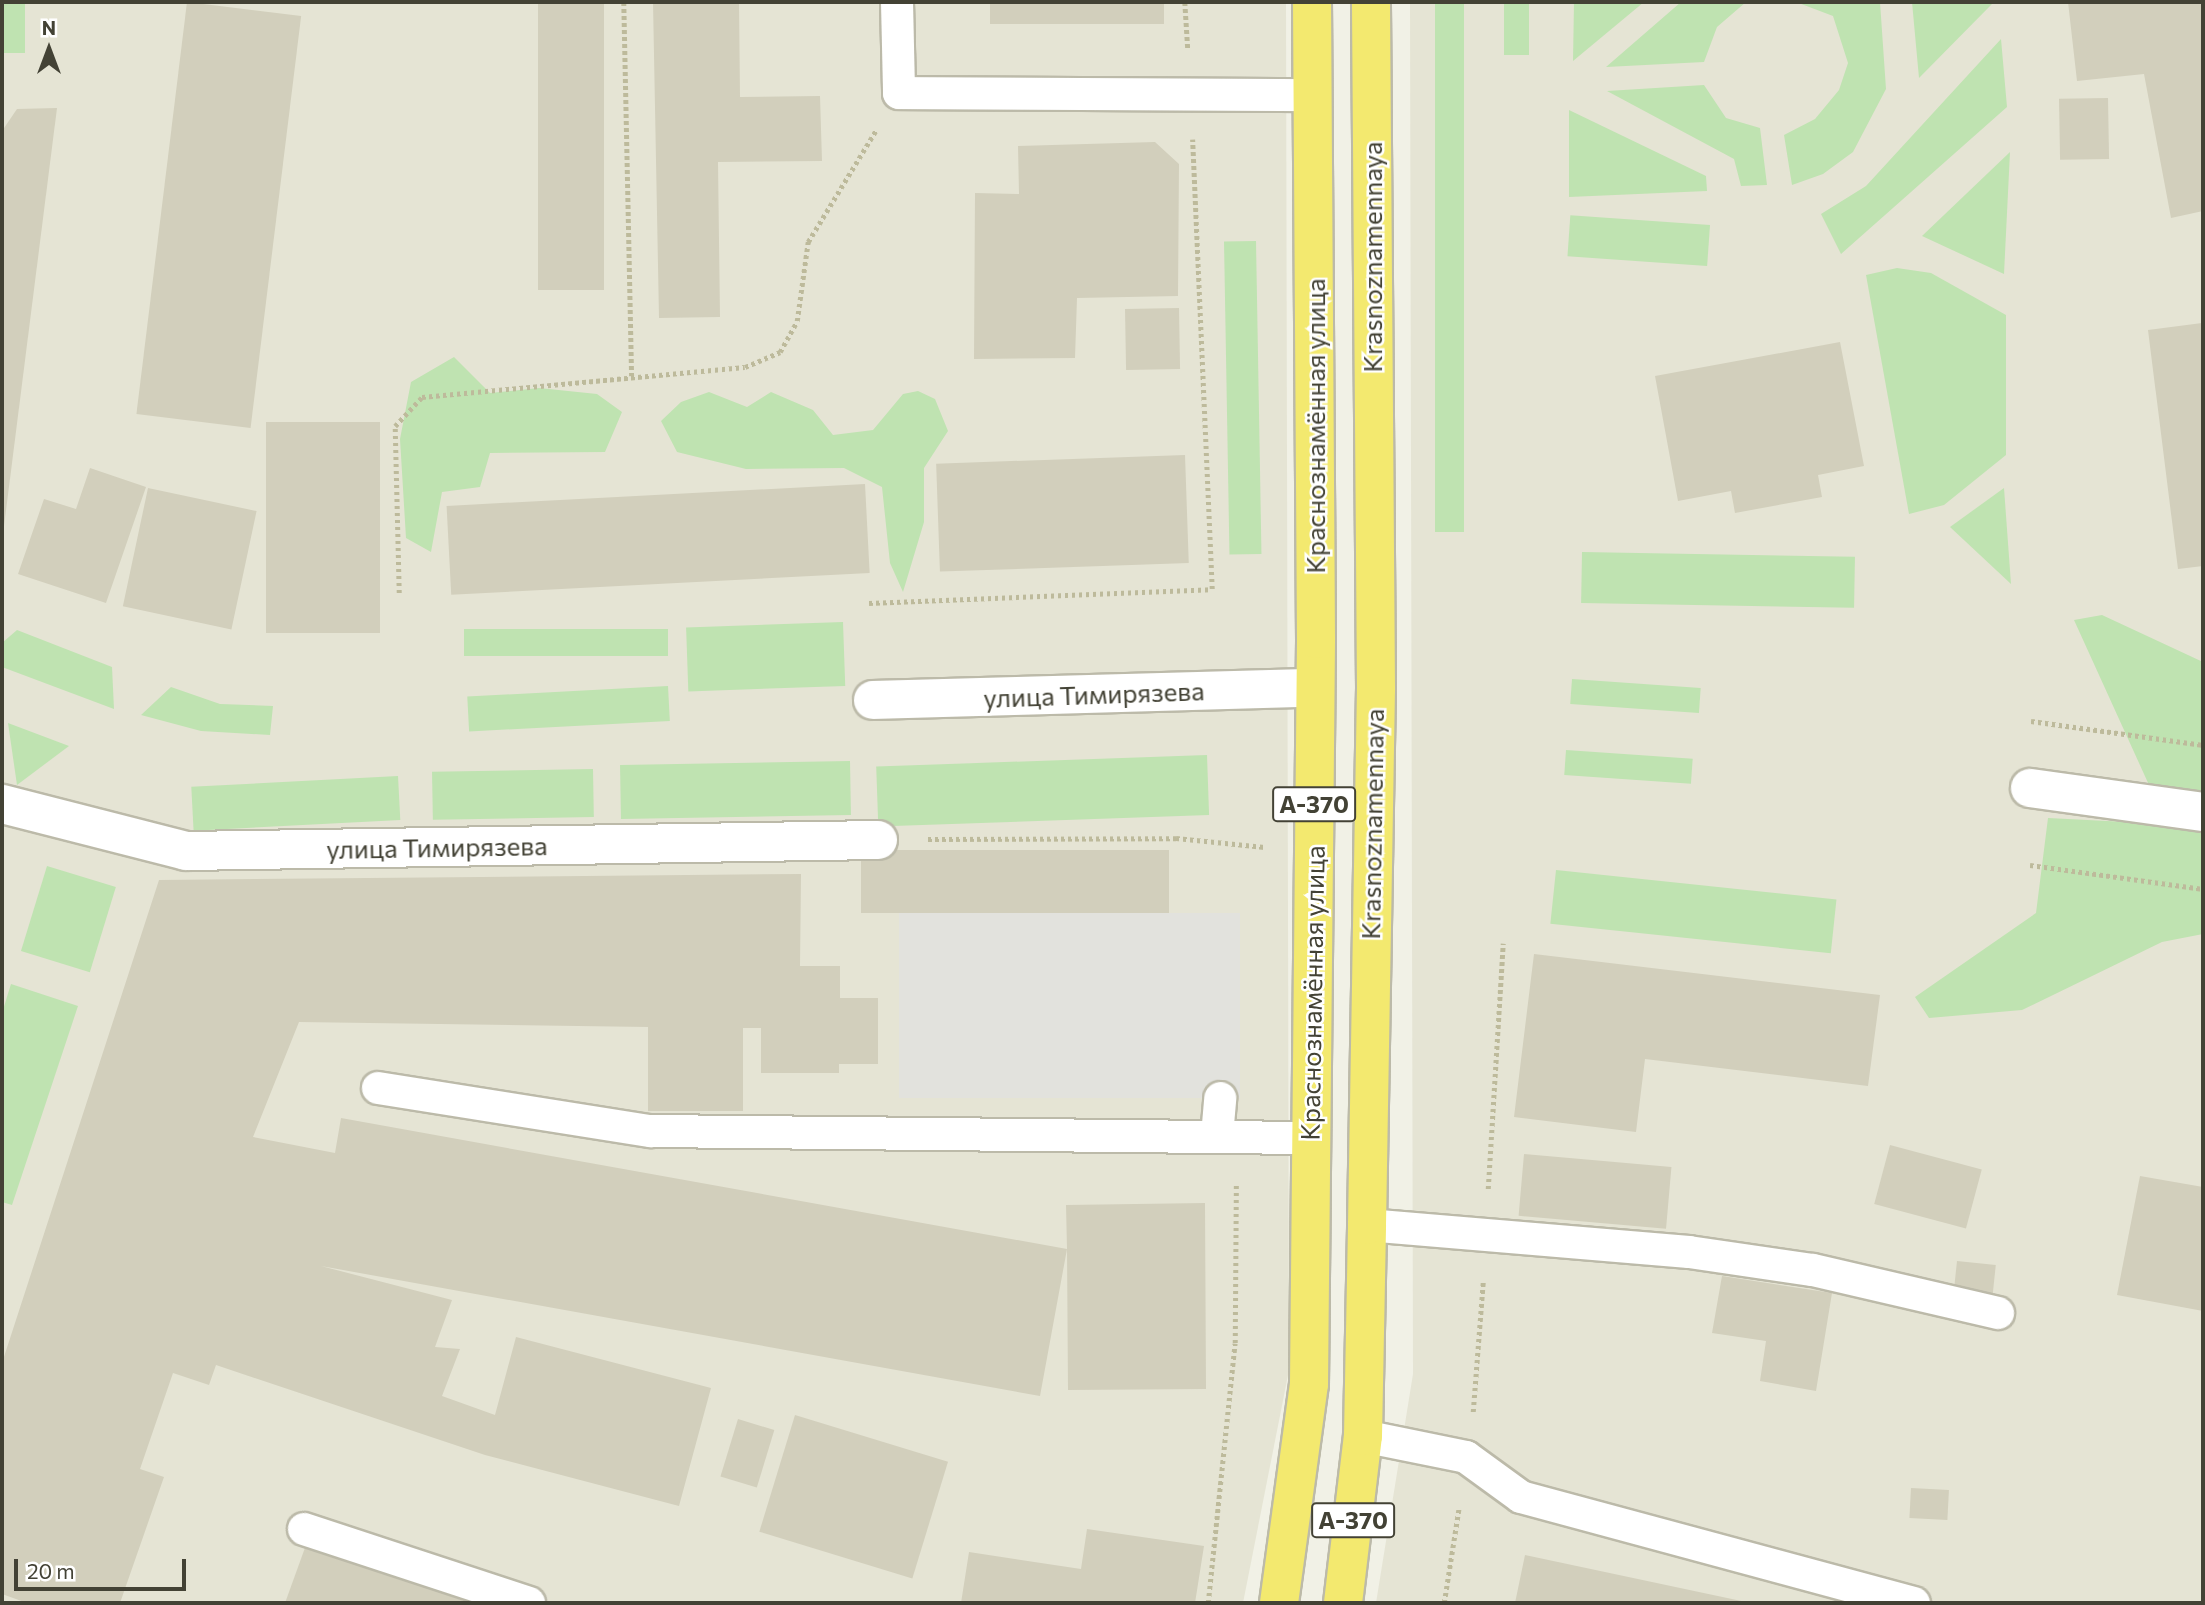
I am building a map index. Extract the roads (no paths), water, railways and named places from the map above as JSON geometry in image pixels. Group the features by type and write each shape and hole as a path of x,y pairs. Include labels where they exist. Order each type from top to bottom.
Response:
{"highway":[{"name":"Краснознамённая улица","path":"1279,1603 1309,1384 1315,688 1312,2"},
{"name":"Krasnoznamennaya","path":"1342,1603 1363,1436 1367,1225 1376,688 1371,2"}],"street":[{"name":"улица Тимирязева","path":"873,700 1315,688"},
{"path":"2030,788 2203,813"},
{"name":"улица Тимирязева","path":"2,804 186,851 878,840"}],"lane":[{"path":"897,2 899,93 1312,95"},
{"path":"378,1087 651,1130 1311,1138"},
{"path":"1220,1098 1227,1136"},
{"path":"1367,1225 1689,1252 1813,1270 1998,1313"},
{"path":"1363,1436 1466,1457 1521,1497 1914,1603"},
{"path":"304,1529 529,1603"}]}
